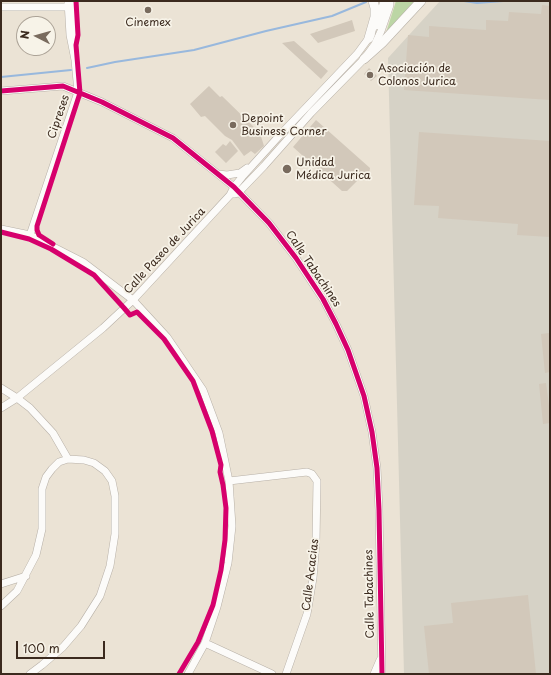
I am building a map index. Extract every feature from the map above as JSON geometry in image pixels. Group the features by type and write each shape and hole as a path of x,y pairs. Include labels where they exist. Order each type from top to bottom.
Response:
{"main road":[{"path":"364,59 382,43 421,1"},
{"path":"369,38 375,17 383,3"}],"street":[{"name":"Calle Paseo de Jurica","path":"1,408 17,398 103,328 133,300 230,195 264,166 311,113 364,59 375,44 381,31 383,3"},
{"path":"1,7 71,4"},
{"name":"Cipreses","path":"30,235 78,92 75,60 70,35 71,4"},
{"name":"Calle Paseo de Jurica","path":"236,190 278,136 357,54 369,38"},
{"name":"Calle Tabachines","path":"1,91 63,86 71,88 173,138 218,174 269,223 296,258 323,299 348,350 364,396 372,432 377,468 379,510 382,674"},
{"path":"218,174 227,175 240,173 256,159 261,157"},
{"path":"1,229 30,235 83,262 133,300 167,337 203,390 219,433 229,481 232,526 228,564 217,607 205,643 188,674"},
{"path":"1,388 30,408 53,433 68,459"},
{"path":"1,606 16,591 26,576 36,555 42,529 42,489 46,477 59,462 68,459 84,460 94,463 105,471 112,481 115,496 115,534 110,566 100,596 81,626 63,647 42,666 30,674"},
{"name":"Calle Acacias","path":"229,481 307,472 312,474 317,480 314,578 307,614 286,674"},
{"path":"1,584 26,576"},
{"path":"205,643 272,674"},
{"path":"374,674 382,656"}],"shaded area":[{"path":"440,1 550,1 550,674 404,674 388,58"}],"green space":[{"path":"396,1 418,1 386,33"}],"building":[{"path":"542,5 550,6 550,100 404,90 408,35 429,37 429,26 486,30 486,20 508,21 509,12 541,14"},
{"path":"352,20 355,31 318,43 310,34"},
{"path":"294,41 328,71 321,79 282,43"},
{"name":"Asociación de Colonos Jurica","path":"369,68 377,76 371,81 364,74"},
{"name":"Depoint Business Corner","path":"209,86 220,97 222,96 260,133 264,146 255,154 251,151 244,156 232,140 225,136 205,116 201,117 190,104"},
{"path":"316,120 370,168 369,175 364,180 358,180 347,191 342,191 293,147"},
{"path":"419,132 550,141 550,237 517,235 518,224 438,218 439,206 414,205"},
{"path":"230,141 238,151 226,163 215,152 223,144 226,146"},
{"path":"549,333 550,372 545,373 541,334"},
{"path":"546,383 550,423 543,424 539,384"},
{"path":"528,595 536,674 429,674 424,626 453,623 451,603"}],"waterway":[{"path":"464,1 477,3 503,1"},
{"path":"87,68 115,62 194,50 266,31 332,16 366,2"},
{"path":"1,77 71,70"}],"cycle path":[{"path":"53,244 39,235 37,226 80,93 76,45 78,35 76,1"},
{"path":"1,91 63,86 102,102 173,138 234,187 269,223 296,258 323,299 348,350 364,396 372,432 377,468 379,510 382,674"},
{"path":"1,232 29,239 51,249 94,275 130,315 137,312 164,339 193,381 212,431 221,465 220,472 226,508 225,540 221,570 213,605 198,642 179,674"}],"place":[{"name":"Cinemex","path":"148,10"},
{"name":"Asociación de Colonos Jurica","path":"370,75"},
{"name":"Depoint Business Corner","path":"233,125"},
{"name":"Unidad Médica Jurica","path":"287,169"}]}
